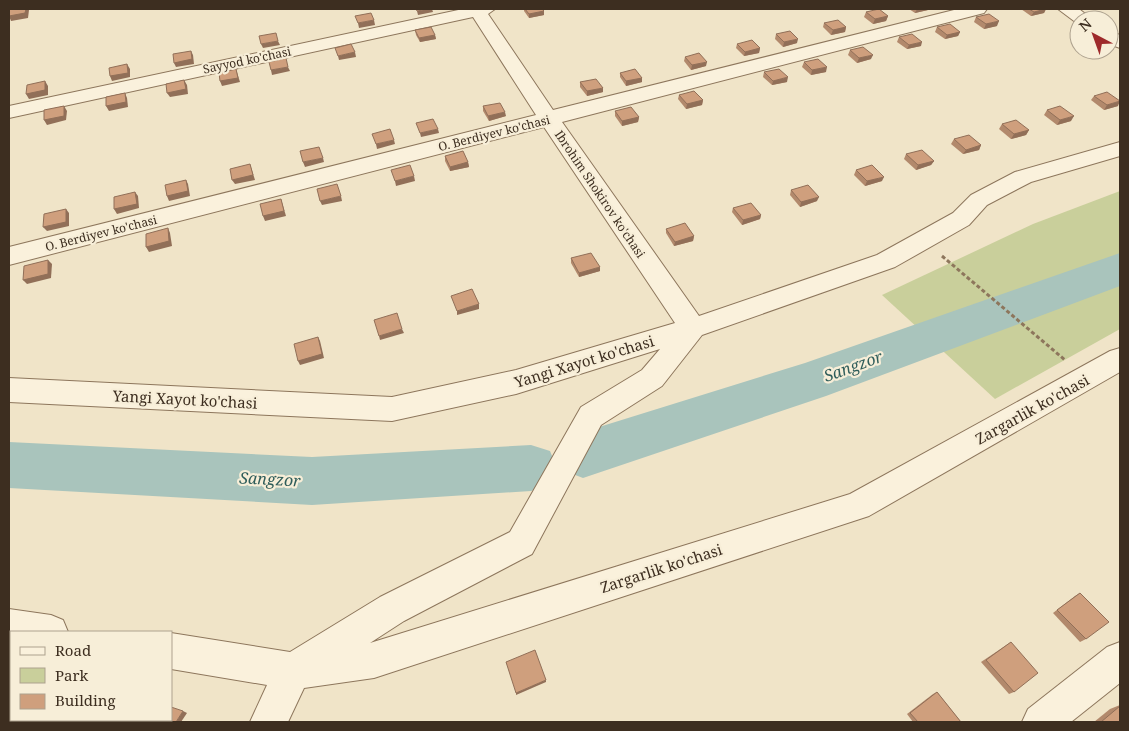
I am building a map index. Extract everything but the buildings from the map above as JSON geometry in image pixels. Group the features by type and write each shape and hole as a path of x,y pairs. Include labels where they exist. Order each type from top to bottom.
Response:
{"street":[{"name":"Ibrohim Shokirov ko'chasi","path":"480,9 549,120 693,328"},
{"name":"Sayyod ko'chasi","path":"9,112 480,9"},
{"name":"O. Berdiyev ko'chasi","path":"9,256 549,120 978,9"},
{"name":"Yangi Xayot ko'chasi","path":"9,390 392,409 516,382 693,328 886,260 961,219 979,200 1024,177 1120,149"},
{"path":"269,722 293,671 392,609 521,543 591,416 652,378 693,328"},
{"name":"Zargarlik ko'chasi","path":"172,651 293,671 374,660 858,506 1120,359"},
{"path":"9,626 44,631"},
{"path":"1041,722 1120,660"}],"path":[{"path":"923,240 1087,378"}],"green space":[{"path":"1120,191 1120,329 995,399 882,295 1033,224"}],"waterway":[{"name":"Sangzor","path":"583,455 809,382 1120,269"},
{"name":"Sangzor","path":"9,465 312,481 531,468"}]}
